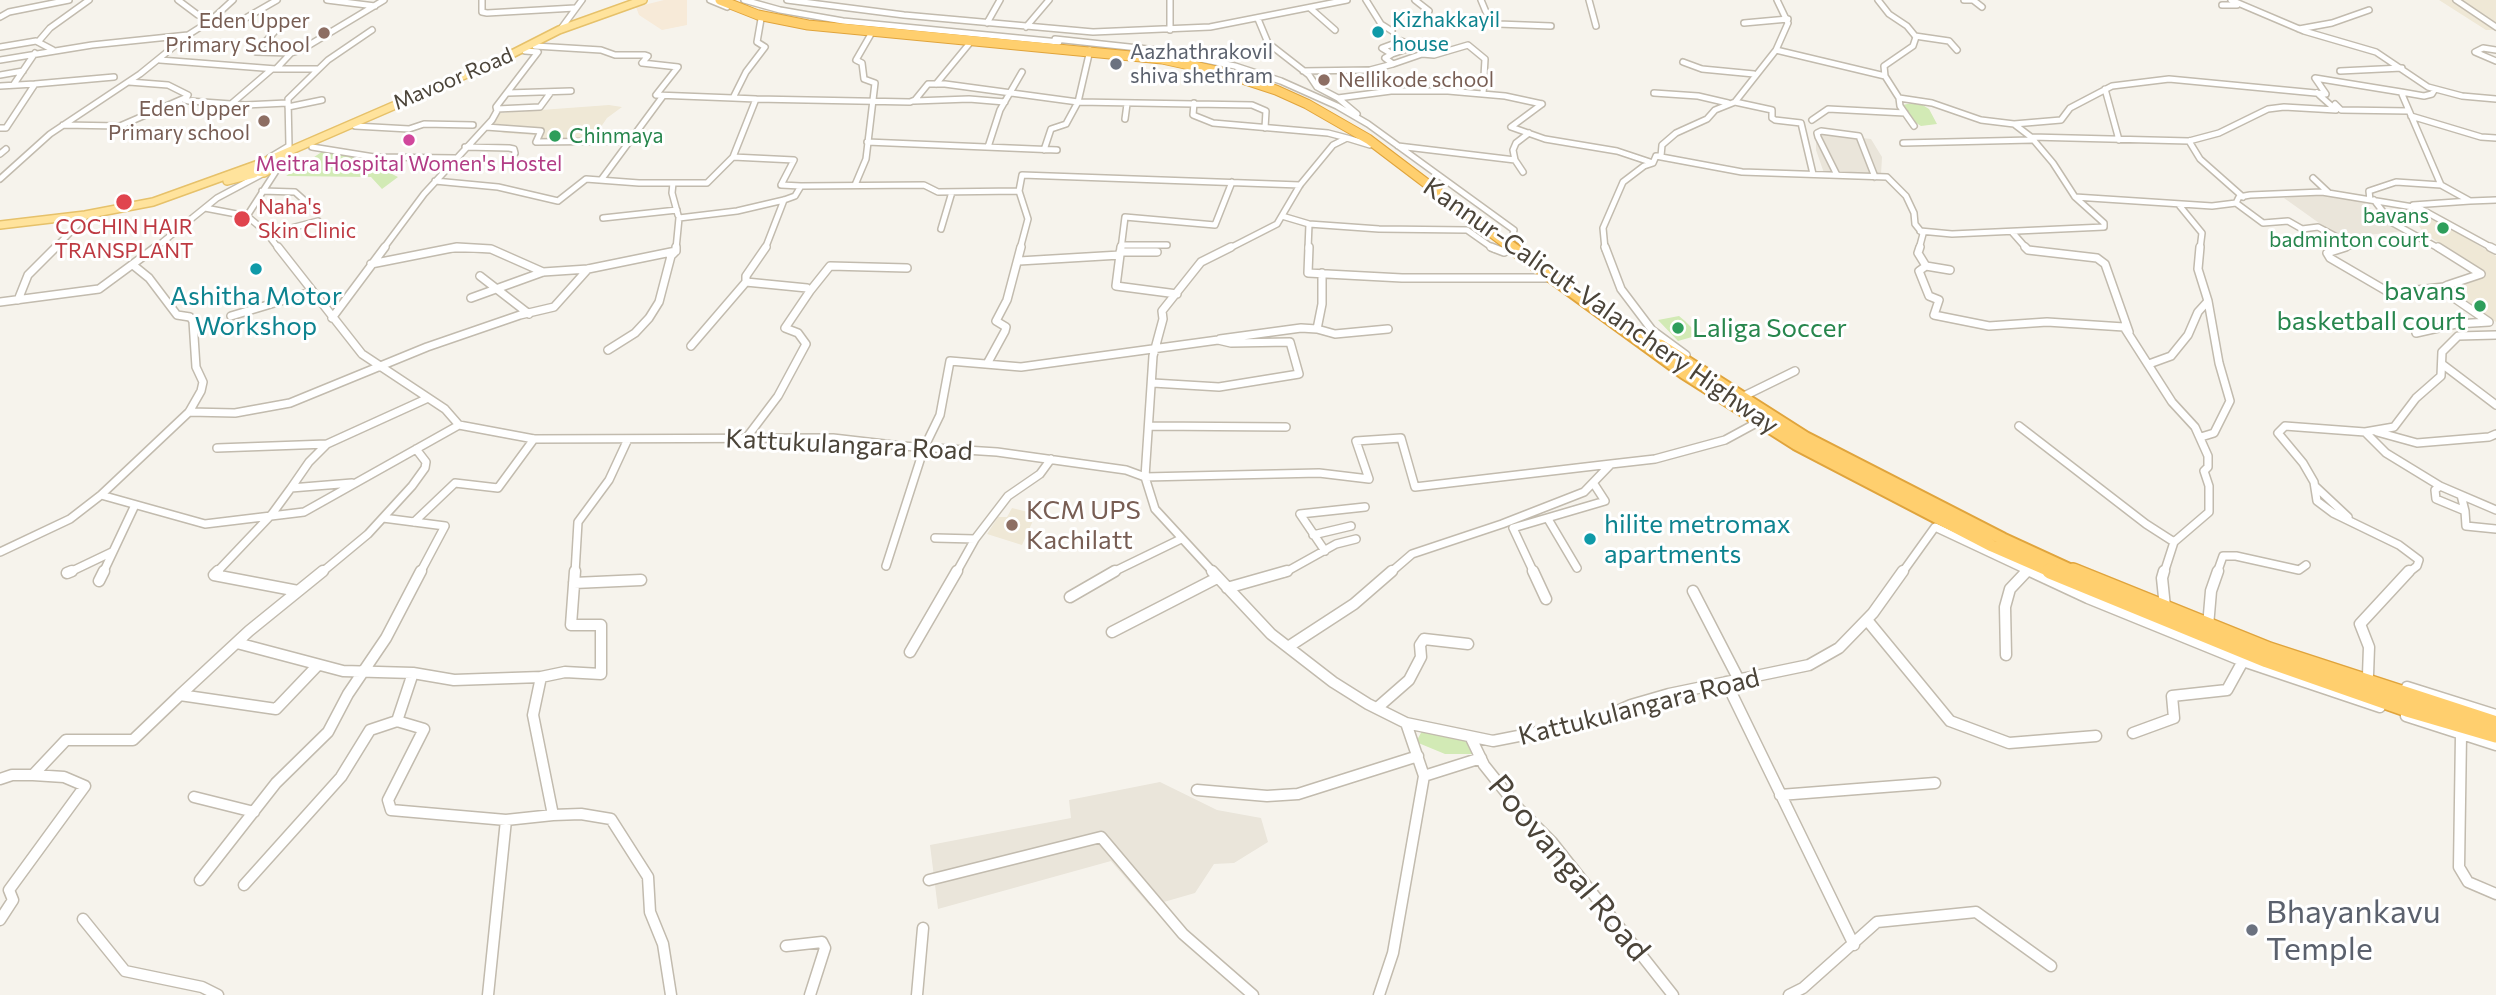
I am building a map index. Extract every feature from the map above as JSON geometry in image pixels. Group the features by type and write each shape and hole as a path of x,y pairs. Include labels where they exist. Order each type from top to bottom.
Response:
{"highway":[{"name":"Kannur-Calicut-Valanchery Highway","path":"720,0 758,15 808,25 1089,46 1162,59 1244,79 1307,104 1340,121 1621,319 1806,438 1949,513 2087,577 2269,650 2496,724"},
{"name":"Kannur-Calicut-Valanchery Highway","path":"735,0 771,12 821,22 1059,41 1174,57 1236,72 1293,91 1362,128 1554,278 1684,373 1796,444 1879,489 1993,546 2091,590 2267,660 2407,709 2496,735"}],"main road":[{"name":"Mavoor Road","path":"0,227 84,218 164,202 253,170 264,162 561,31 642,0"},
{"name":"Mavoor Road","path":"0,227 145,204 253,170 264,173 355,126 525,51 561,31 652,0"},
{"path":"264,162 273,162 276,166"}],"street":[{"path":"0,17 9,12 69,0"},
{"path":"38,42 50,28 89,0"},
{"path":"178,0 189,10 210,21 233,23 276,0"},
{"path":"0,179 61,125 129,82 210,21 233,0"},
{"path":"329,0 374,6"},
{"path":"277,29 256,52 291,53 301,50 384,0"},
{"path":"482,0 482,12 487,13 575,8"},
{"path":"561,31 582,0"},
{"path":"710,0 761,19 809,28 1079,53 1089,46"},
{"path":"744,0 784,11 843,21 1089,46 1157,50 1235,66 1281,81 1359,119 1514,230 1512,244 1504,252 1494,249 1467,230 1309,224 1282,216"},
{"path":"787,0 1093,32 1170,30 1258,19 1347,0"},
{"path":"987,23 1000,0"},
{"path":"1026,27 1049,0"},
{"path":"1170,0 1170,30"},
{"path":"1366,0 1381,24 1392,31"},
{"path":"1415,0 1429,11 1427,15"},
{"path":"1480,0 1486,12 1498,24 1551,26"},
{"path":"1589,0 1596,26"},
{"path":"1777,0 1787,19 1786,33 1776,50 1731,102 1715,110 1707,119 1676,133 1662,145 1661,156 1638,169 1620,187 1603,228 1607,260 1621,289 1652,330 1743,396 1794,371"},
{"path":"1878,0 1889,14 1907,26 1915,36 1949,41 1957,50"},
{"path":"1964,0 1973,0 1982,7"},
{"path":"2231,0 2299,29 2376,52 2422,84 2435,89 2462,96 2496,99"},
{"path":"2456,0 2496,27"},
{"path":"784,11 800,2"},
{"path":"2222,5 2240,4"},
{"path":"1310,8 1335,30"},
{"path":"2299,29 2332,23 2369,10"},
{"path":"735,96 746,72 765,47 757,41 761,19"},
{"path":"1258,19 1268,43 1303,71 1317,87 1338,98 1359,119"},
{"path":"1744,23 1787,19"},
{"path":"264,162 289,146 288,99 318,69 372,30"},
{"path":"1044,150 1051,129 1066,124 1078,102 1093,32"},
{"path":"855,185 866,159 875,83 864,79 862,63 856,60 871,34"},
{"path":"0,60 53,50 188,35"},
{"path":"1914,126 1885,76 1884,66 1913,46 1915,36"},
{"path":"1392,54 1382,48 1402,41 1434,55"},
{"path":"0,47 38,42 53,50"},
{"path":"936,84 969,44"},
{"path":"1303,71 1370,70 1422,54 1434,55 1468,45 1485,59 1483,94"},
{"path":"535,46 601,50 615,55 640,54 648,56 642,63 678,67 656,95 663,96 872,102 968,99 1005,102"},
{"path":"1393,64 1385,58 1418,46"},
{"path":"2496,50 2483,48 2475,52 2496,61"},
{"path":"1776,50 1885,76"},
{"path":"332,318 435,181 486,127 538,52 525,51"},
{"path":"14,84 35,53"},
{"path":"230,105 291,53"},
{"path":"159,60 274,69 318,69"},
{"path":"1682,62 1702,69 1754,74"},
{"path":"2340,71 2402,68"},
{"path":"0,75 23,71"},
{"path":"988,147 989,138 1005,102 1012,94 1022,72"},
{"path":"0,86 114,77"},
{"path":"2435,89 2432,94 2424,96 2315,78 2341,110 2410,113 2482,138 2496,138"},
{"path":"1899,98 1932,103 1982,120 2014,124 2061,120 2070,108 2105,89 2169,79 2326,94"},
{"path":"129,82 168,85 188,94 185,100 230,105 288,105 322,100"},
{"path":"0,128 6,128 35,84"},
{"path":"912,101 923,86 936,84 1078,102 1227,103 1259,107 1266,111 1265,128"},
{"path":"2105,89 2119,140"},
{"path":"1338,98 1415,90 1483,94 1542,104 1511,127 1545,139 1742,172 1874,174 1887,177 1909,200 1915,224 1923,236 1919,253 1926,266"},
{"path":"508,93 571,91"},
{"path":"2482,96 2496,91"},
{"path":"497,109 540,107 551,92"},
{"path":"2401,92 2441,185"},
{"path":"1654,93 1698,96 1772,110 1772,118 1775,120 1812,120 1828,109 1905,113"},
{"path":"1903,143 2032,138 2189,141 2219,134 2268,110 2284,107 2336,110 2317,93"},
{"path":"601,180 663,96"},
{"path":"61,125 120,126 187,97"},
{"path":"435,181 498,187 558,201 586,179 706,183 733,157 757,99"},
{"path":"1194,103 1193,115 1199,119 1328,133 1364,141 1376,150 1383,150"},
{"path":"1125,119 1127,104"},
{"path":"1804,131 1816,130 1816,122 1812,120"},
{"path":"1801,122 1813,174"},
{"path":"355,126 409,129 424,124 473,125"},
{"path":"1920,231 1952,234 2104,227 2104,223 2075,197 2061,174 2032,138 2014,124"},
{"path":"486,127 541,131 536,142 629,141"},
{"path":"1835,173 1818,137 1817,133 1821,131 1859,136 1874,174"},
{"path":"1523,172 1515,160 1513,150 1516,143 1530,133"},
{"path":"1347,138 1329,149 1300,185 1277,224 1201,262 1162,311 1163,319 1154,350 1145,477 1319,473 1369,479 1356,441 1401,438 1415,487 1656,458 1725,440 1760,421"},
{"path":"2189,141 2200,159 2243,197"},
{"path":"867,142 1057,150"},
{"path":"1398,146 1515,160"},
{"path":"312,147 374,157 455,159"},
{"path":"465,147 509,148 514,149 514,153"},
{"path":"0,149 6,149 0,154"},
{"path":"733,157 794,160 781,185 925,185 938,192 1019,191"},
{"path":"205,208 247,216 276,171 276,166"},
{"path":"0,302 99,289 205,208 264,173"},
{"path":"986,364 1005,331 1006,327 996,321 1007,300 1028,219 1019,191 1022,176 1300,185"},
{"path":"2313,178 2329,193"},
{"path":"1177,294 1116,286 1125,217 1215,225 1232,182"},
{"path":"2075,197 2179,205 2236,203 2263,223 2288,221 2302,229 2318,227 2352,245 2327,253 2330,258 2390,293 2444,287 2481,274 2420,236 2391,222 2372,200 2369,191 2396,182 2441,185 2470,201"},
{"path":"608,350 635,333 659,302 671,256 676,251 678,214 672,192 673,183"},
{"path":"966,192 970,183"},
{"path":"603,218 737,211 784,200 794,196 801,186"},
{"path":"262,191 295,192 304,200"},
{"path":"941,229 952,192"},
{"path":"2236,203 2243,197 2297,192 2329,193 2408,205 2496,200"},
{"path":"691,346 746,282 746,276 766,247 784,200"},
{"path":"2179,205 2202,233 2198,270 2208,301 2218,363 2230,401 2214,433 2201,438"},
{"path":"2408,205 2462,230 2496,250"},
{"name":"Kattukulangara Road","path":"247,216 268,234 362,354 426,399 445,409 459,425 534,439 833,438 1051,458 1126,470 1145,477 1155,509 1271,634 1333,682 1377,708 1406,723 1471,738 1493,741 1595,722 1631,705 1809,664 1839,648 1867,620 1936,527 2027,571"},
{"path":"18,300 29,275 84,218"},
{"path":"268,234 318,221"},
{"path":"1309,224 1308,273 1402,278 1554,278"},
{"path":"2012,232 2028,250 2097,258 2105,264 2139,353 2168,397 2190,420 2201,438 2207,456 2208,467 2204,471 2209,486 2209,512 2174,542 2162,579 2166,609"},
{"path":"1019,261 1167,245"},
{"path":"370,264 457,247 491,249 543,272"},
{"path":"471,299 543,272 588,268 676,251"},
{"path":"1120,251 1157,252"},
{"path":"0,552 71,519 101,495 188,412 203,383 196,367 193,321 190,317 177,315 149,278 133,265"},
{"path":"747,438 778,396 806,344 798,332 785,328 830,266 907,268"},
{"path":"1950,270 1926,266 1919,271 1929,296 1938,300 1934,315 1989,326 2018,322 2112,325 2124,327 2130,333"},
{"path":"188,412 235,413 290,403 329,389 379,366 520,315 555,307 588,268"},
{"path":"1317,330 1322,304 1322,273"},
{"path":"480,276 529,314"},
{"path":"746,282 807,288 810,291"},
{"path":"2416,333 2456,324 2489,322 2445,293 2444,287"},
{"path":"231,316 311,292"},
{"path":"2149,365 2171,356 2188,335 2198,312 2208,301"},
{"path":"886,566 924,448 940,415 950,361 1021,367 1301,328 1335,334 1388,329"},
{"path":"2376,432 2394,427 2416,398 2441,376 2442,352 2458,335 2496,335"},
{"path":"1153,383 1219,387 1299,374 1290,342 1231,343 1217,340 1154,350"},
{"path":"2442,364 2496,405"},
{"path":"298,591 214,575 272,514 309,462 327,444 426,399"},
{"path":"101,495 205,524 304,512 459,425"},
{"path":"1149,426 1286,427"},
{"path":"2019,426 2146,524 2174,542"},
{"path":"2368,676 2369,647 2360,624 2398,587 2409,571 2417,566 2419,560 2399,545 2333,513 2317,501 2315,486 2303,463 2278,433 2285,426 2376,432 2417,443 2496,434"},
{"path":"2365,432 2386,453 2440,486 2496,510"},
{"path":"414,522 455,483 498,488 534,439"},
{"path":"237,643 317,666 365,672 413,673 454,680 541,677 565,672 601,674 601,625 571,625 579,522 609,480 628,439"},
{"path":"218,448 327,444"},
{"path":"33,775 66,740 133,740 237,643 369,534 425,468 426,462 416,449"},
{"path":"910,652 975,539 1008,496 1040,474 1051,458"},
{"path":"1288,647 1354,604 1412,554 1502,524 1584,492 1611,464"},
{"path":"291,488 356,483"},
{"path":"1546,599 1513,528 1605,501 1594,484"},
{"path":"2440,486 2435,490 2436,499 2465,511"},
{"path":"2461,495 2465,503 2466,526 2496,530"},
{"path":"99,581 135,505"},
{"path":"1325,551 1300,514 1364,507"},
{"path":"200,880 276,783 328,732 348,694 386,638 445,526 383,518"},
{"path":"1548,519 1577,568"},
{"path":"1312,535 1351,526"},
{"path":"935,538 975,539"},
{"path":"1070,597 1140,557 1181,539"},
{"path":"1227,588 1281,574 1336,544 1356,539"},
{"path":"67,573 112,552"},
{"path":"2208,626 2211,590 2223,556 2236,556 2299,570 2306,565"},
{"path":"2007,655 2005,607 2010,589 2027,571 2244,661 2496,745"},
{"path":"1112,632 1217,578"},
{"path":"574,583 641,580"},
{"path":"1693,591 1739,680"},
{"path":"1867,620 1950,721 2009,743 2096,736"},
{"path":"1377,708 1409,680 1421,657 1420,645 1424,639 1468,644"},
{"path":"2269,650 2313,657 2496,715"},
{"path":"2133,733 2174,718 2172,696 2227,690 2244,661"},
{"path":"180,695 276,709 317,666"},
{"path":"397,720 413,673"},
{"path":"541,677 533,715 553,815"},
{"path":"1726,682 1854,945"},
{"path":"244,885 341,776 370,730 397,720 424,729 388,800 387,806 391,810 506,820 581,814 611,819 648,877 650,912 663,944 671,995"},
{"path":"1379,995 1394,953 1424,776 1406,723"},
{"path":"2461,735 2459,867 2468,882 2496,894"},
{"name":"Poovangal Road","path":"1471,738 1481,758 1519,809 1552,842 1673,995"},
{"path":"1197,790 1267,796 1298,794 1418,756"},
{"path":"1424,776 1481,758"},
{"path":"0,779 12,775 33,775 83,783 83,790 9,890 13,900 0,920"},
{"path":"1780,795 1935,783"},
{"path":"194,797 254,812"},
{"path":"488,995 506,820"},
{"path":"929,880 1101,837 1184,934 1253,995"},
{"path":"1789,995 1803,988 1877,922 1976,912 2051,966"},
{"path":"83,919 125,971 202,987 218,995"},
{"path":"918,995 923,928"},
{"path":"786,946 822,942 825,948 810,995"}],"shaded area":[{"path":"664,0 687,0 687,25 662,30 639,15 636,7"},
{"path":"2439,0 2496,0 2496,30 2486,30"},
{"path":"609,105 622,107 607,118 594,137 571,145 543,145 539,136 504,133 488,128 500,113"},
{"path":"1816,133 1871,139 1882,157 1881,175 1824,173 1816,150"},
{"path":"2320,194 2365,203 2382,221 2404,231 2340,238 2284,198"},
{"path":"2417,216 2436,219 2496,256 2496,322 2448,290 2485,277 2486,274 2424,233 2416,222"},
{"name":"KCM UPS Kachilatt","path":"1012,508 1036,514 1022,545 987,534 998,517 1007,517"},
{"path":"1160,782 1217,810 1261,818 1268,842 1234,863 1214,864 1195,893 1150,906 1111,861 938,909 930,845 1071,818 1069,800"}],"green space":[{"path":"1913,103 1929,109 1937,124 1921,126 1913,121 1902,105"},
{"path":"326,149 404,161 392,174 398,177 382,189 371,177 286,176"},
{"name":"Laliga Soccer","path":"1679,316 1699,335 1678,341 1658,320"},
{"path":"1422,731 1467,741 1474,754 1445,754 1416,742"}],"place":[{"name":"Kizhakkayil house","path":"1378,32"},
{"name":"Eden Upper Primary School","path":"324,33"},
{"name":"Aazhathrakovil shiva shethram","path":"1116,64"},
{"name":"Nellikode school","path":"1324,80"},
{"name":"Eden Upper Primary school","path":"264,121"},
{"name":"Chinmaya","path":"555,136"},
{"name":"Meitra Hospital Women's Hostel","path":"409,140"},
{"name":"COCHIN HAIR TRANSPLANT","path":"124,202"},
{"name":"Naha's Skin Clinic","path":"242,219"},
{"name":"bavans badminton court","path":"2443,228"},
{"name":"Ashitha Motor Workshop","path":"256,269"},
{"name":"bavans basketball court","path":"2480,306"},
{"name":"Laliga Soccer","path":"1678,328"},
{"name":"KCM UPS Kachilatt","path":"1012,525"},
{"name":"hilite metromax apartments","path":"1590,539"},
{"name":"Bhayankavu Temple","path":"2252,930"}]}
